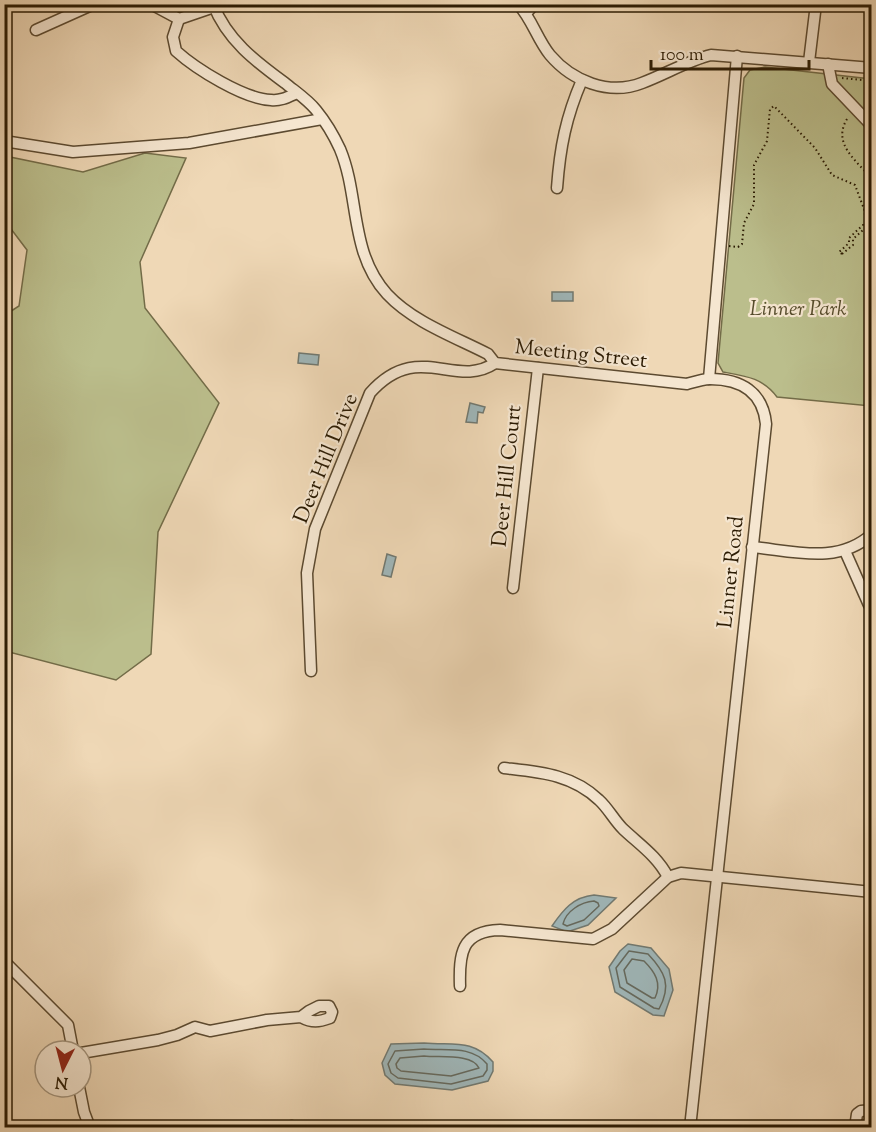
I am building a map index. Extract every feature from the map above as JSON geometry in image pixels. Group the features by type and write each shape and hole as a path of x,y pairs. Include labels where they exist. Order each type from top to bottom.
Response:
{"street":[{"path":"36,30 94,4"},
{"path":"151,4 179,19 213,6"},
{"path":"535,4 522,9 549,54 564,69 594,85 614,88 640,84 711,55 872,68"},
{"path":"809,62 816,4"},
{"name":"Meeting Street","path":"213,6 226,31 241,48 316,109 340,150 365,258 387,293 403,308 488,354 495,363 687,384 709,379"},
{"path":"179,19 173,37 176,51 230,87 257,99 282,100 297,93"},
{"path":"709,379 737,56"},
{"path":"828,64 832,84 872,126"},
{"path":"557,188 559,159 566,125 570,108 582,80"},
{"path":"4,141 72,152 189,142 322,119"},
{"name":"Deer Hill Drive","path":"311,671 307,573 310,551 315,529 370,393 387,377 410,368 426,366 461,371 486,370 495,363"},
{"name":"Deer Hill Court","path":"513,588 538,368"},
{"name":"Linner Road","path":"690,1128 719,877 766,424 765,410 756,395 742,386 709,379"},
{"path":"752,547 833,554 845,551 872,534"},
{"path":"845,551 869,605"},
{"path":"504,768 552,774 584,788 601,801 622,828 653,855 668,877"},
{"path":"460,986 462,951 468,942 478,935 489,930 500,930 593,939 612,929 668,877 681,873 872,892"},
{"path":"4,961 68,1025 71,1039"},
{"path":"93,1051 158,1040 195,1027 210,1031 267,1020 301,1017"},
{"path":"81,1099 90,1128"},
{"path":"855,1128 858,1114 861,1111 872,1110"}],"path":[{"path":"839,82 839,78 872,81"},
{"path":"720,246 738,247 742,244 744,224 754,204 754,165 767,141 770,109 774,106 815,148 832,175 855,185 867,226"},
{"path":"847,119 841,128 843,144 872,179"},
{"path":"864,210 872,202"},
{"path":"872,222 867,226 862,225 839,252 842,254 853,245 853,239 863,230 868,231 872,228"}],"green space":[{"name":"Linner Park","path":"765,67 871,79 871,406 777,397 760,382 723,372 718,363 744,78 750,70"},
{"path":"145,153 186,158 140,262 145,308 219,403 158,532 151,654 116,680 5,651 5,315 19,306 27,250 5,221 5,156 83,172"}],"water":[{"path":"552,292 573,292 573,301 552,301"},
{"path":"299,353 319,355 318,365 298,363"},
{"path":"470,403 485,407 483,413 478,412 477,423 466,422"},
{"path":"387,554 396,557 391,577 382,575"},
{"path":"594,895 616,898 588,925 567,932 552,926 574,901"},
{"path":"628,944 651,948 669,969 673,990 664,1016 653,1015 615,992 609,967"},
{"path":"391,1044 461,1045 477,1049 493,1062 493,1071 488,1081 452,1090 395,1084 385,1075 382,1063"}]}
